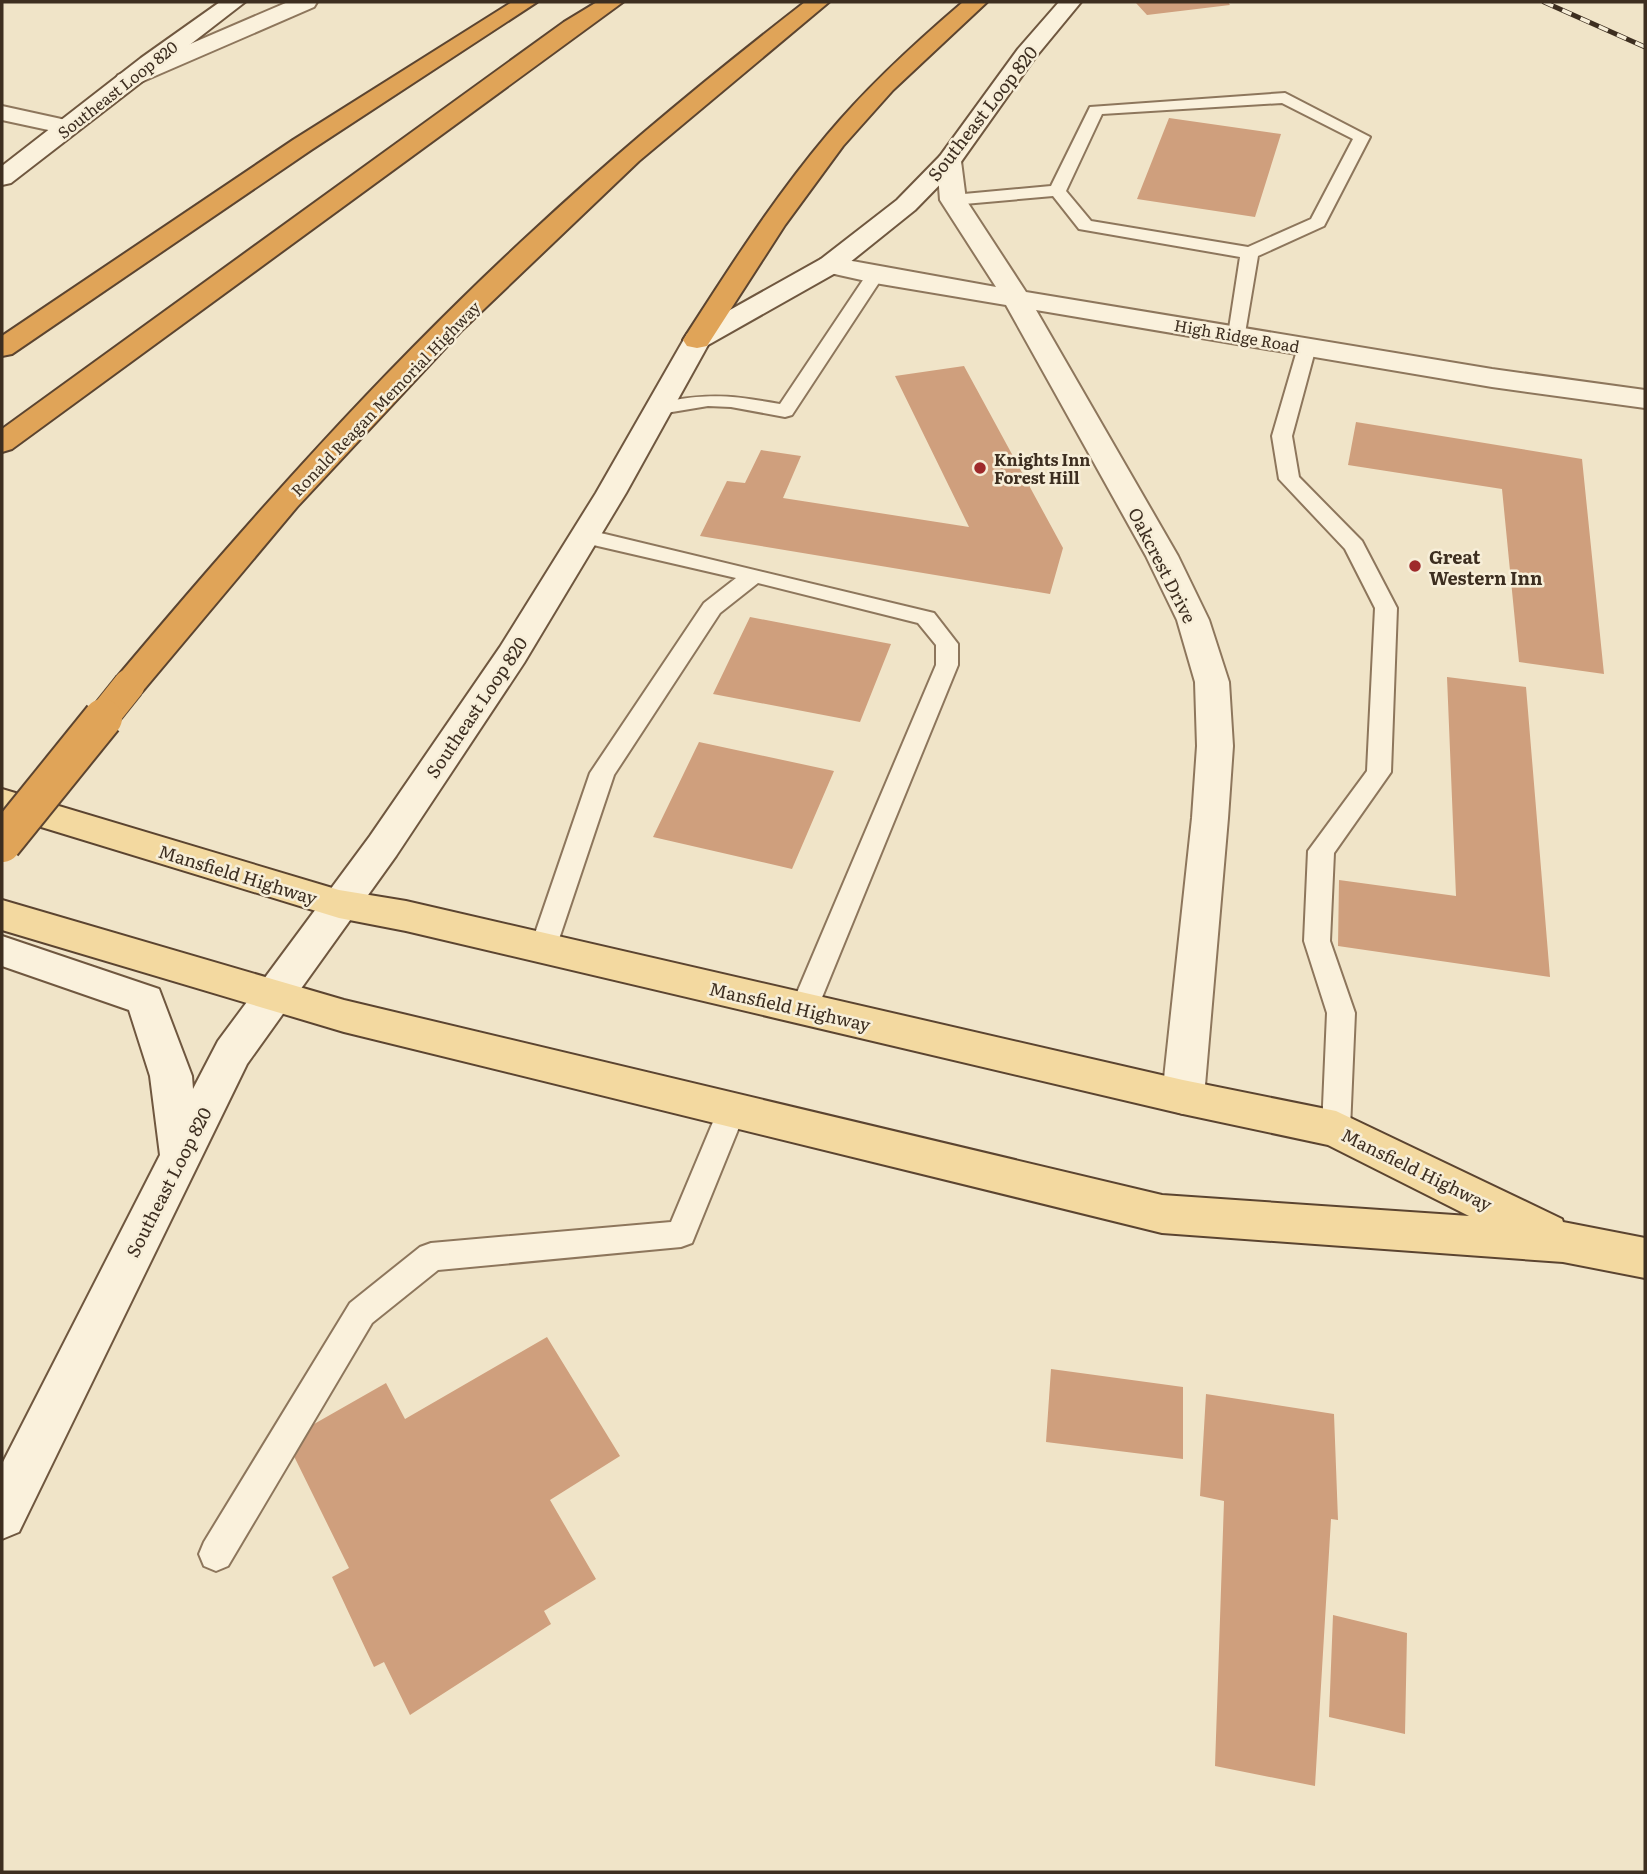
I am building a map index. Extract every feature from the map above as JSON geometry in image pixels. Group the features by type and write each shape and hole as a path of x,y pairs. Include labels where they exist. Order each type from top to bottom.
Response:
{"highway":[{"path":"2,348 302,145 526,2"},
{"path":"2,443 572,27 612,2"},
{"name":"Ronald Reagan Memorial Highway","path":"2,843 217,577 376,404 525,252 633,152 733,68 818,2"},
{"path":"697,340 776,217 857,114 941,32 976,2"}],"main road":[{"name":"Southeast Loop 820","path":"2,178 209,17 234,2"},
{"path":"126,80 306,2"},
{"name":"Southeast Loop 820","path":"2,1515 232,1053 383,846 505,667 660,408 697,340 830,265 906,205 949,162 1026,54 1070,2"},
{"path":"2,113 67,127"},
{"name":"Oakcrest Drive","path":"949,162 953,200 1016,298 1162,556 1193,620 1213,682 1215,746 1210,818 1183,1097"},
{"name":"High Ridge Road","path":"830,265 875,275 1492,378 1645,398"},
{"name":"Mansfield Highway","path":"2,803 339,904 406,916 1183,1097 1336,1129 1563,1242"},
{"name":"Mansfield Highway","path":"2,915 271,997 1162,1214 1563,1242 1645,1258"},
{"path":"2,951 145,1000 171,1076 181,1156"}],"lane":[{"path":"1285,98 1362,137 1318,222 1251,253 1086,225 1057,191 1096,110 1285,98"},
{"path":"953,200 1057,191"},
{"path":"1237,335 1251,253"},
{"path":"660,408 708,400 731,401 785,411 875,275"},
{"path":"1307,347 1282,436 1289,479 1354,546 1386,608 1379,772 1321,851 1317,941 1341,1013 1336,1129"},
{"path":"584,536 926,618 947,644 947,665 804,1009"},
{"path":"543,948 601,773 712,608 754,575"},
{"path":"216,1554 361,1313 430,1257 681,1234 732,1110"}],"building":[{"path":"1228,2 1230,5 1147,15 1136,3"},
{"path":"1169,118 1281,134 1255,217 1137,199"},
{"name":"Knights Inn Forest Hill","path":"964,366 1063,548 1050,594 700,536 727,481 745,483 761,450 801,456 783,498 969,527 895,376"},
{"path":"1356,422 1582,459 1604,674 1519,662 1502,489 1348,465"},
{"path":"750,617 891,644 860,722 713,694"},
{"path":"1447,677 1526,687 1550,977 1338,946 1339,880 1456,896"},
{"path":"699,742 834,771 792,869 653,837"},
{"path":"547,1337 620,1456 550,1500 596,1579 544,1611 551,1624 410,1715 384,1662 374,1667 332,1577 349,1568 286,1440 386,1383 405,1419"},
{"path":"1051,1369 1183,1387 1183,1459 1046,1442"},
{"path":"1206,1394 1334,1414 1338,1520 1331,1519 1315,1786 1215,1766 1224,1501 1200,1496"},
{"path":"1333,1615 1407,1633 1405,1734 1329,1717"}],"railway":[{"path":"1544,2 1645,47"}],"place":[{"name":"Knights Inn Forest Hill","path":"980,468"},
{"name":"Great Western Inn","path":"1415,566"}]}
